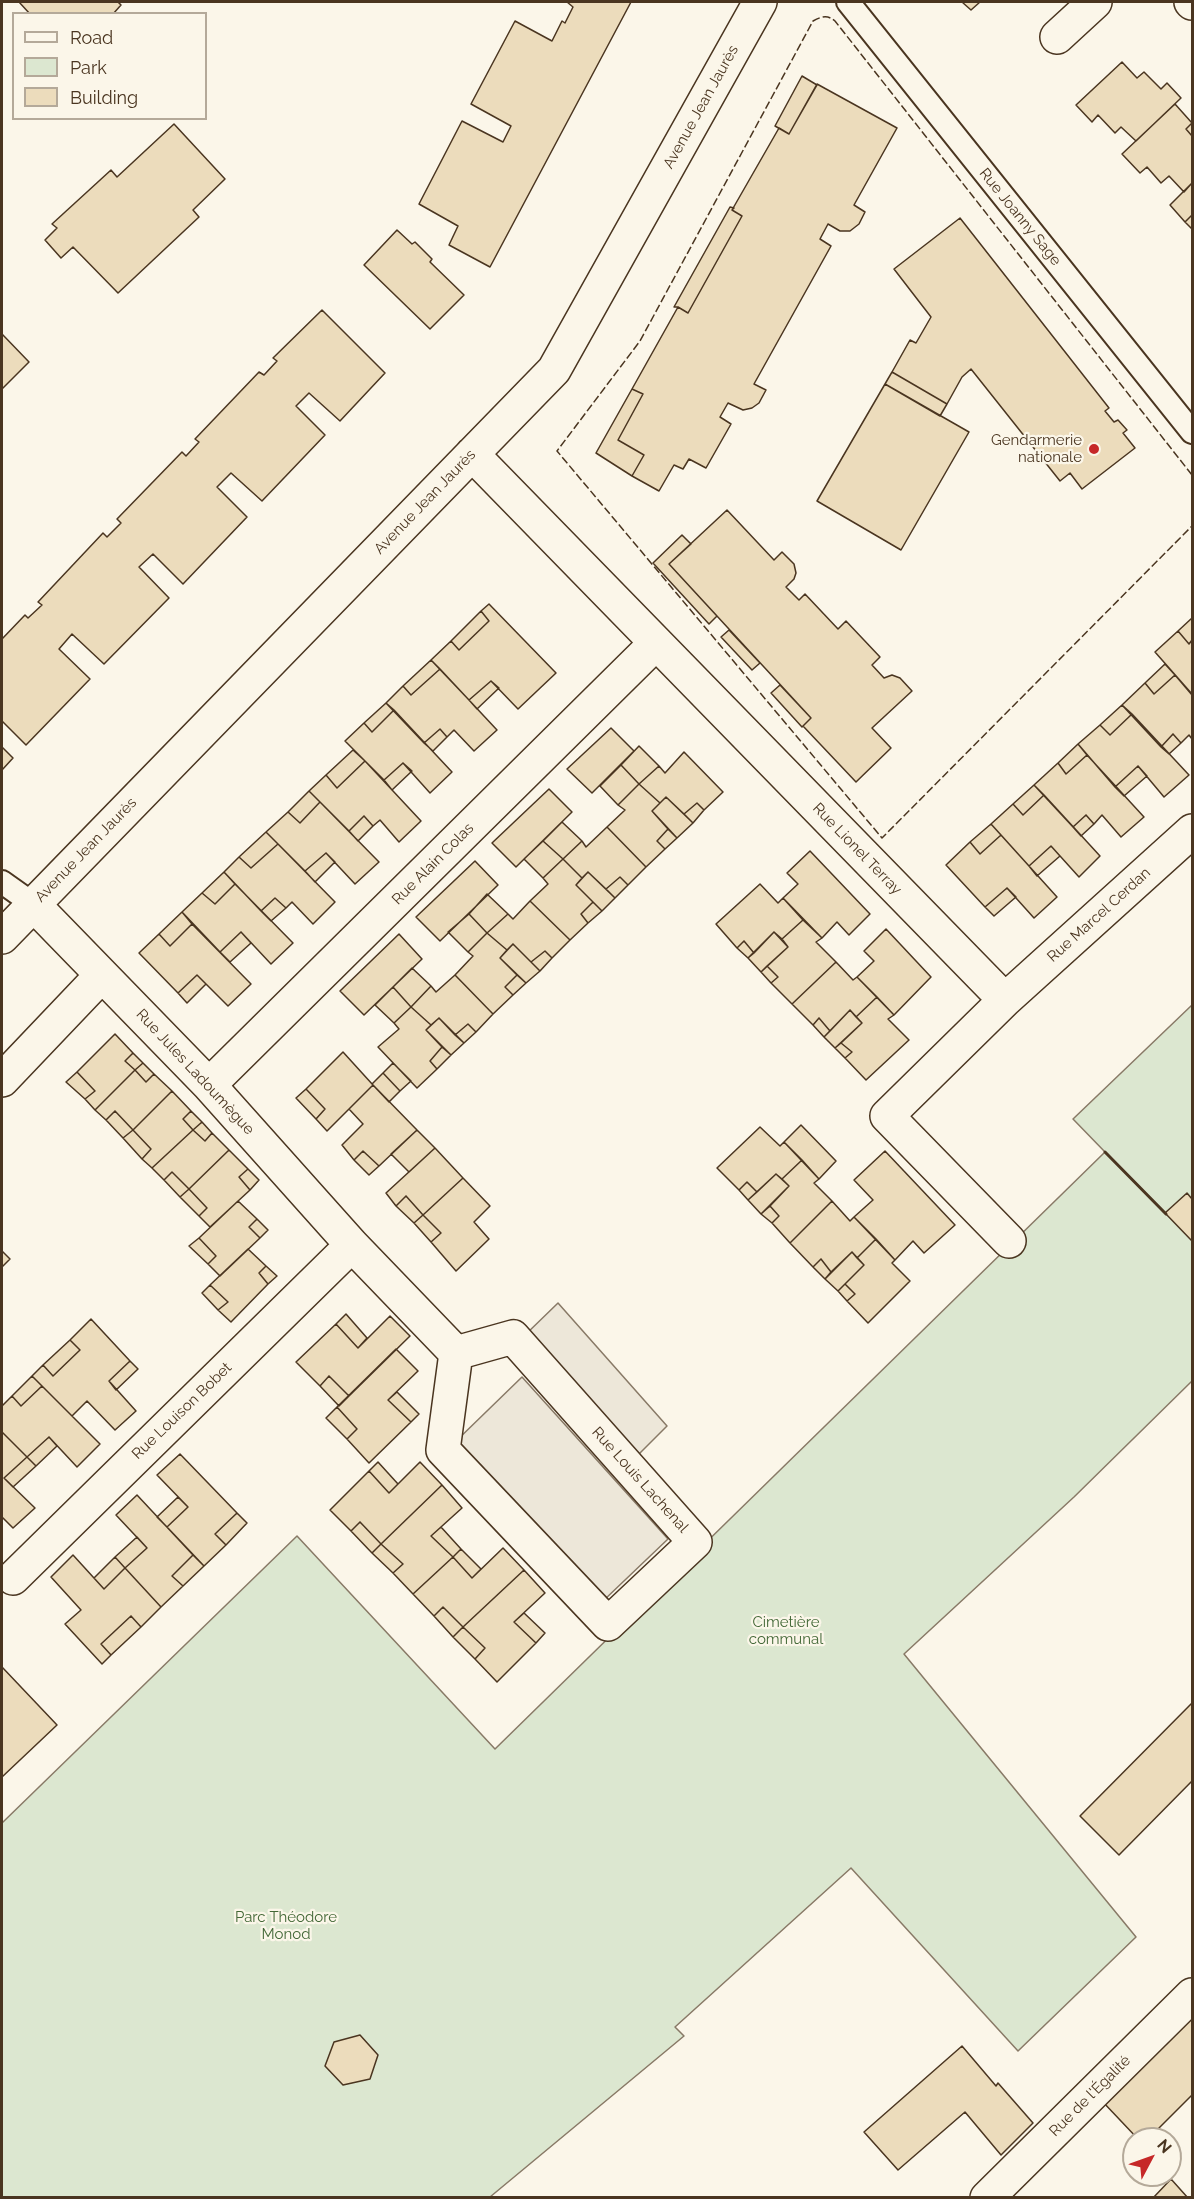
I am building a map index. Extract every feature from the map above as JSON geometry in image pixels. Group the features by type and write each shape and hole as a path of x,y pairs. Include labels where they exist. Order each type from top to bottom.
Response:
{"street":[{"name":"Avenue Jean Jaurès","path":"2,937 554,370 760,2"},
{"path":"1056,37 1095,2"},
{"name":"Rue Lionel Terray","path":"472,454 1005,1000"},
{"name":"Rue Alain Colas","path":"209,1084 656,643"},
{"name":"Rue Marcel Cerdan","path":"1005,1000 1192,831"},
{"name":"Rue Jules Ladoumègue","path":"33,904 209,1084 352,1245"},
{"path":"2,1080 102,975"},
{"path":"1005,1000 887,1116 1009,1240"},
{"path":"352,1245 456,1353"},
{"name":"Rue Louison Bobet","path":"13,1578 352,1245"},
{"name":"Rue Louis Lachenal","path":"513,1337 695,1542 609,1624 443,1450 456,1353 513,1337"},
{"name":"Rue de l'Égalité","path":"987,2198 1192,1995"}],"lane":[{"name":"Rue Joanny Sage","path":"848,2 1192,432"},
{"path":"2,882 33,904"}],"green space":[{"name":"Parc Théodore Monod","path":"1192,1005 1192,1381 1074,1497 904,1654 1136,1937 1018,2051 851,1868 675,2027 684,2036 490,2197 2,2198 2,1823 297,1536 495,1749 1105,1152 1073,1119"}],"shaded area":[{"path":"558,1303 667,1426 634,1459 524,1336"},
{"path":"522,1377 668,1539 603,1601 452,1445"}],"building":[{"path":"19,2 118,2 121,5 115,12 28,12"},
{"path":"567,2 631,2 490,267 449,245 458,226 419,204 462,121 503,142 511,126 471,104 515,21 552,41 562,21 565,23 573,7"},
{"path":"962,2 980,2 971,10"},
{"path":"1122,62 1137,78 1144,72 1161,89 1167,83 1181,98 1136,141 1121,127 1115,133 1098,115 1092,122 1076,105"},
{"path":"802,76 817,85 789,134 775,126"},
{"path":"817,84 897,128 854,205 865,212 859,224 850,231 840,231 828,224 820,239 831,246 754,384 766,390 759,403 743,410 728,403 720,417 731,424 706,468 689,459 683,469 674,465 659,491 632,476 644,455 618,440 643,394 632,389 678,307 688,313 742,216 732,210 779,128 789,134"},
{"path":"1175,104 1192,123 1186,129 1192,136 1192,183 1184,192 1169,176 1161,183 1147,167 1140,173 1122,154"},
{"path":"1192,123 1192,136 1186,129"},
{"path":"174,124 225,179 193,210 199,217 118,293 73,247 61,258 45,240 57,228 52,224 111,170 117,177"},
{"path":"1192,183 1192,215 1185,222 1170,205"},
{"path":"730,207 742,216 688,313 674,307"},
{"path":"1192,215 1192,229 1185,222"},
{"path":"960,218 1109,408 1105,411 1114,422 1118,420 1127,430 1123,433 1135,448 1082,489 1070,473 1060,481 971,369 962,377 947,404 892,372 910,340 916,343 931,317 894,269"},
{"path":"397,230 412,244 415,242 432,259 430,262 464,295 430,329 364,265"},
{"path":"322,310 385,373 340,421 309,393 296,406 325,435 262,501 231,473 217,487 247,517 183,584 153,554 139,567 169,598 104,664 72,634 59,649 90,679 26,745 2,721 2,639 25,615 28,618 42,605 38,602 103,533 107,537 121,523 117,519 182,452 186,456 199,442 195,439 259,372 264,375 277,361 273,358"},
{"path":"2,334 29,362 2,389"},
{"path":"892,372 947,404 940,416 885,384"},
{"path":"885,384 969,432 901,550 817,501"},
{"path":"632,389 643,394 618,440 644,455 632,476 596,453"},
{"path":"727,510 774,560 782,552 794,564 796,573 794,579 786,587 799,600 805,594 838,629 846,621 880,657 872,665 884,678 892,675 900,678 912,691 872,728 891,748 856,782 803,726 811,718 669,564"},
{"path":"682,535 691,544 669,564 717,616 709,624 653,563"},
{"path":"489,604 556,673 518,709 491,681 469,700 431,660 451,641 459,650 489,621 481,611"},
{"path":"481,611 489,621 459,650 451,641"},
{"path":"1192,618 1192,640 1189,644 1178,631"},
{"path":"729,630 760,663 752,670 721,637"},
{"path":"1178,631 1189,644 1192,640 1192,694 1155,652"},
{"path":"431,660 440,669 411,695 403,686"},
{"path":"1165,664 1175,675 1154,694 1145,683"},
{"path":"440,669 497,730 474,751 454,730 447,737 440,729 424,743 386,703 403,686 411,695"},
{"path":"1175,675 1192,695 1192,739 1189,735 1181,743 1173,734 1161,747 1122,705 1145,683 1154,694"},
{"path":"491,681 499,688 477,709 469,700"},
{"path":"780,685 811,718 802,727 771,693"},
{"path":"386,703 394,710 372,732 364,723"},
{"path":"1122,705 1132,714 1110,735 1100,725"},
{"path":"394,710 452,772 430,793 403,763 384,780 345,741 364,723 372,732"},
{"path":"1132,714 1189,775 1164,797 1138,766 1115,787 1078,744 1100,725 1110,735"},
{"path":"611,728 634,751 592,793 567,769"},
{"path":"440,729 447,737 433,751 424,743"},
{"path":"1173,734 1181,743 1169,754 1161,747"},
{"path":"1078,744 1087,755 1066,774 1058,763"},
{"path":"639,746 659,766 639,784 621,765"},
{"path":"2,747 13,758 2,770"},
{"path":"353,750 365,761 337,788 326,775"},
{"path":"684,752 723,792 704,810 697,803 684,814 666,797 660,803 639,784 659,766 665,773"},
{"path":"1087,755 1144,817 1121,837 1102,815 1094,824 1086,815 1073,827 1034,785 1058,763 1066,774"},
{"path":"365,761 421,821 399,842 380,820 373,826 364,816 349,831 309,791 326,775 337,788"},
{"path":"403,763 412,771 392,790 384,780"},
{"path":"621,765 639,784 618,805 600,786"},
{"path":"1138,766 1147,776 1124,796 1115,787"},
{"path":"639,784 660,803 652,811 668,829 657,841 665,849 646,867 607,827 625,810 618,805"},
{"path":"1034,785 1044,795 1023,815 1013,804"},
{"path":"549,789 572,812 516,867 492,843"},
{"path":"309,791 320,802 300,823 288,812"},
{"path":"1044,795 1100,856 1079,877 1051,846 1029,866 991,824 1013,804 1023,815"},
{"path":"666,797 693,823 677,838 652,811"},
{"path":"320,802 379,862 355,884 326,853 305,871 266,832 288,812 300,823"},
{"path":"697,803 704,810 693,823 684,814"},
{"path":"1086,815 1094,824 1081,836 1073,827"},
{"path":"364,816 373,826 358,841 349,831"},
{"path":"562,822 582,841 563,859 543,841"},
{"path":"991,824 1001,835 980,854 970,842"},
{"path":"607,827 646,867 628,885 620,877 606,889 588,872 582,878 563,859 582,841 586,847"},
{"path":"668,829 677,838 665,849 657,841"},
{"path":"266,832 278,844 251,868 239,857"},
{"path":"1001,835 1057,897 1034,918 1007,888 985,907 946,865 970,842 980,854"},
{"path":"543,841 563,859 543,878 524,859"},
{"path":"278,844 335,902 313,924 292,902 286,908 275,898 261,911 224,872 239,857 251,868"},
{"path":"1051,846 1060,856 1037,876 1029,866"},
{"path":"810,851 870,914 849,935 837,922 822,938 783,898 798,884 787,873"},
{"path":"326,853 335,862 315,882 305,871"},
{"path":"563,859 582,878 576,885 593,902 581,914 588,923 570,940 530,901 548,884 543,878"},
{"path":"475,861 498,885 440,941 416,917"},
{"path":"224,872 235,884 215,904 202,893"},
{"path":"588,872 615,898 602,911 576,885"},
{"path":"620,877 628,885 615,898 606,889"},
{"path":"235,884 293,943 271,964 241,932 220,952 182,912 202,893 215,904"},
{"path":"760,884 778,903 783,898 803,920 782,939 774,932 754,953 744,941 737,948 716,924"},
{"path":"1007,888 1016,897 994,916 985,907"},
{"path":"487,894 508,914 487,933 469,914"},
{"path":"275,898 286,908 271,921 261,911"},
{"path":"530,901 570,940 552,958 545,951 531,962 513,944 507,950 487,933 508,914 513,919"},
{"path":"593,902 602,911 588,923 581,914"},
{"path":"182,912 192,924 170,946 159,934"},
{"path":"469,914 487,933 468,952 448,932"},
{"path":"803,920 822,938 816,942 836,962 792,1004 771,983 778,977 767,966 788,947 782,939"},
{"path":"192,924 251,984 228,1006 197,975 178,993 139,953 159,934 170,946"},
{"path":"886,929 931,977 894,1015 857,977 874,961 864,951"},
{"path":"241,932 251,943 230,962 220,952"},
{"path":"774,932 788,947 761,972 748,958"},
{"path":"487,933 507,950 500,958 517,975 505,987 513,995 493,1014 455,975 473,956 468,952"},
{"path":"399,934 422,959 364,1015 340,991"},
{"path":"744,941 754,953 748,958 737,948"},
{"path":"513,944 540,971 526,983 500,958"},
{"path":"545,951 552,958 540,971 531,962"},
{"path":"836,962 853,980 857,977 877,997 856,1017 850,1010 830,1031 819,1018 813,1025 792,1004"},
{"path":"767,966 778,977 771,983 761,972"},
{"path":"412,968 431,986 411,1007 393,987"},
{"path":"197,975 206,984 187,1003 178,993"},
{"path":"455,975 493,1014 476,1032 468,1024 455,1035 439,1018 431,1025 411,1007 431,986 436,992"},
{"path":"517,975 526,983 513,995 505,987"},
{"path":"393,987 411,1007 394,1023 375,1005"},
{"path":"877,997 894,1015 888,1019 909,1040 866,1080 845,1058 852,1052 841,1043 862,1023 856,1017"},
{"path":"411,1007 431,1025 426,1030 442,1047 430,1061 437,1069 417,1088 378,1047 399,1029 394,1023"},
{"path":"850,1010 862,1023 835,1048 824,1037"},
{"path":"439,1018 464,1043 451,1055 426,1030"},
{"path":"819,1018 830,1031 824,1037 813,1025"},
{"path":"468,1024 476,1032 464,1043 455,1035"},
{"path":"115,1034 133,1053 125,1061 135,1070 95,1110 85,1099 95,1091 77,1072"},
{"path":"841,1043 852,1052 845,1058 835,1048"},
{"path":"442,1047 451,1055 437,1069 430,1061"},
{"path":"343,1052 373,1085 327,1131 316,1119 325,1109 306,1089"},
{"path":"133,1053 143,1063 135,1070 125,1061"},
{"path":"143,1063 154,1074 146,1082 135,1070"},
{"path":"393,1063 411,1081 400,1091 383,1073"},
{"path":"135,1070 146,1082 154,1074 172,1091 133,1130 115,1111 106,1120 95,1110"},
{"path":"77,1072 95,1091 85,1099 66,1082"},
{"path":"383,1073 400,1091 389,1102 372,1084"},
{"path":"373,1085 417,1130 379,1166 363,1151 354,1160 342,1145 363,1124 349,1109"},
{"path":"306,1089 325,1109 316,1119 296,1098"},
{"path":"172,1091 191,1111 183,1119 193,1130 152,1168 142,1159 151,1149 133,1130"},
{"path":"115,1111 133,1130 123,1138 106,1120"},
{"path":"191,1111 202,1122 193,1130 183,1119"},
{"path":"202,1122 212,1133 205,1141 193,1130"},
{"path":"801,1125 836,1161 819,1179 784,1142"},
{"path":"760,1127 780,1146 784,1142 802,1160 782,1179 776,1174 757,1192 747,1182 739,1190 717,1168"},
{"path":"133,1130 151,1149 142,1159 123,1138"},
{"path":"193,1130 205,1141 212,1133 229,1150 189,1189 172,1172 164,1180 152,1168"},
{"path":"417,1130 435,1148 409,1172 391,1154"},
{"path":"435,1148 463,1178 423,1215 406,1196 396,1206 386,1193"},
{"path":"229,1150 248,1169 239,1177 250,1190 210,1227 199,1216 207,1208 189,1189"},
{"path":"363,1151 379,1166 369,1175 354,1160"},
{"path":"885,1151 955,1225 924,1253 913,1241 895,1260 854,1217 873,1200 854,1180"},
{"path":"802,1160 819,1179 814,1183 832,1201 790,1243 772,1223 779,1216 770,1206 789,1186 782,1179"},
{"path":"248,1169 259,1180 250,1190 239,1177"},
{"path":"172,1172 189,1189 180,1197 164,1180"},
{"path":"776,1174 789,1186 761,1214 748,1200"},
{"path":"463,1178 490,1206 474,1222 489,1239 456,1271 431,1242 441,1233 423,1215"},
{"path":"747,1182 757,1192 748,1200 739,1190"},
{"path":"189,1189 207,1208 199,1216 180,1197"},
{"path":"1187,1193 1192,1199 1192,1241 1165,1213"},
{"path":"406,1196 423,1215 414,1223 396,1206"},
{"path":"238,1201 257,1219 249,1227 260,1238 220,1276 208,1264 216,1256 199,1238"},
{"path":"832,1201 850,1221 854,1217 876,1239 857,1258 852,1252 831,1272 821,1259 813,1267 790,1243"},
{"path":"770,1206 779,1216 772,1223 761,1214"},
{"path":"423,1215 441,1233 431,1242 414,1223"},
{"path":"257,1219 268,1230 260,1238 249,1227"},
{"path":"199,1238 216,1256 208,1264 189,1246"},
{"path":"876,1239 895,1260 892,1263 910,1281 868,1323 847,1301 855,1294 845,1284 864,1265 857,1258"},
{"path":"248,1249 266,1266 259,1273 268,1284 231,1322 218,1310 228,1302 210,1285"},
{"path":"2,1251 10,1259 2,1267"},
{"path":"852,1252 864,1265 838,1291 825,1279"},
{"path":"821,1259 831,1272 825,1279 813,1267"},
{"path":"266,1266 277,1276 268,1284 259,1273"},
{"path":"845,1284 855,1294 847,1301 838,1291"},
{"path":"210,1285 228,1302 218,1310 202,1293"},
{"path":"346,1314 367,1338 358,1348 336,1324"},
{"path":"390,1316 410,1336 349,1396 329,1376 320,1386 296,1362 336,1324 358,1348"},
{"path":"91,1319 130,1361 109,1381 136,1411 115,1430 87,1401 72,1416 32,1376 43,1365 53,1376 80,1350 70,1340"},
{"path":"70,1340 80,1350 53,1376 43,1365"},
{"path":"396,1349 418,1371 388,1400 411,1422 369,1463 347,1439 357,1429 337,1407"},
{"path":"130,1361 138,1369 116,1390 109,1381"},
{"path":"32,1376 42,1386 21,1406 12,1396"},
{"path":"329,1376 349,1396 339,1406 320,1386"},
{"path":"42,1386 100,1444 77,1467 49,1437 27,1457 2,1432 2,1406 12,1396 21,1406"},
{"path":"397,1392 419,1414 411,1422 388,1400"},
{"path":"337,1407 357,1429 347,1439 326,1418"},
{"path":"2,1432 27,1457 4,1478 35,1508 13,1528 2,1517"},
{"path":"49,1437 57,1446 36,1466 27,1457"},
{"path":"180,1454 237,1513 215,1534 226,1545 204,1566 167,1527 188,1507 157,1475"},
{"path":"27,1457 36,1466 13,1487 4,1478"},
{"path":"378,1462 398,1484 389,1493 369,1471"},
{"path":"420,1462 442,1485 381,1544 360,1522 351,1531 330,1510 369,1471 389,1493"},
{"path":"442,1485 462,1508 431,1536 453,1557 413,1594 393,1573 403,1564 381,1544"},
{"path":"137,1495 193,1555 172,1576 183,1586 161,1607 125,1568 147,1548 116,1515"},
{"path":"178,1497 188,1507 167,1527 157,1517"},
{"path":"237,1513 247,1523 226,1545 215,1534"},
{"path":"360,1522 381,1544 372,1553 351,1531"},
{"path":"441,1527 461,1549 453,1557 431,1536"},
{"path":"137,1537 147,1548 125,1568 115,1557"},
{"path":"381,1544 403,1564 393,1573 372,1553"},
{"path":"503,1548 524,1570 463,1627 443,1607 434,1616 413,1594 453,1557 472,1578"},
{"path":"461,1549 481,1569 472,1578 453,1557"},
{"path":"73,1555 104,1589 125,1568 161,1607 141,1627 131,1616 101,1644 111,1655 102,1664 65,1624 81,1610 51,1577"},
{"path":"193,1555 204,1566 183,1586 172,1576"},
{"path":"115,1557 125,1568 104,1589 94,1578"},
{"path":"524,1570 545,1593 514,1622 536,1643 497,1682 475,1659 485,1648 463,1627"},
{"path":"443,1607 463,1627 453,1637 434,1616"},
{"path":"524,1613 545,1633 536,1643 514,1622"},
{"path":"131,1616 141,1627 111,1655 101,1644"},
{"path":"463,1627 485,1648 475,1659 453,1637"},
{"path":"2,1667 57,1725 2,1777"},
{"path":"1192,1703 1192,1781 1119,1855 1080,1816"},
{"path":"1192,2010 1192,2095 1160,2127 1127,2127 1102,2101"},
{"path":"360,2035 378,2055 370,2079 343,2085 325,2066 334,2042"},
{"path":"962,2046 996,2086 998,2083 1033,2123 1001,2155 965,2112 898,2170 864,2132"},
{"path":"1163,2187 1178,2187 1188,2198 1153,2198"}],"fence":[{"path":"1192,475 835,21 825,17 813,21 640,341 557,451 882,838 1192,526"}],"wall":[{"path":"1105,1152 1166,1214"}],"place":[{"name":"Gendarmerie nationale","path":"1094,449"}],"park label":[{"name":"Cimetière communal","path":"786,1630"}]}
